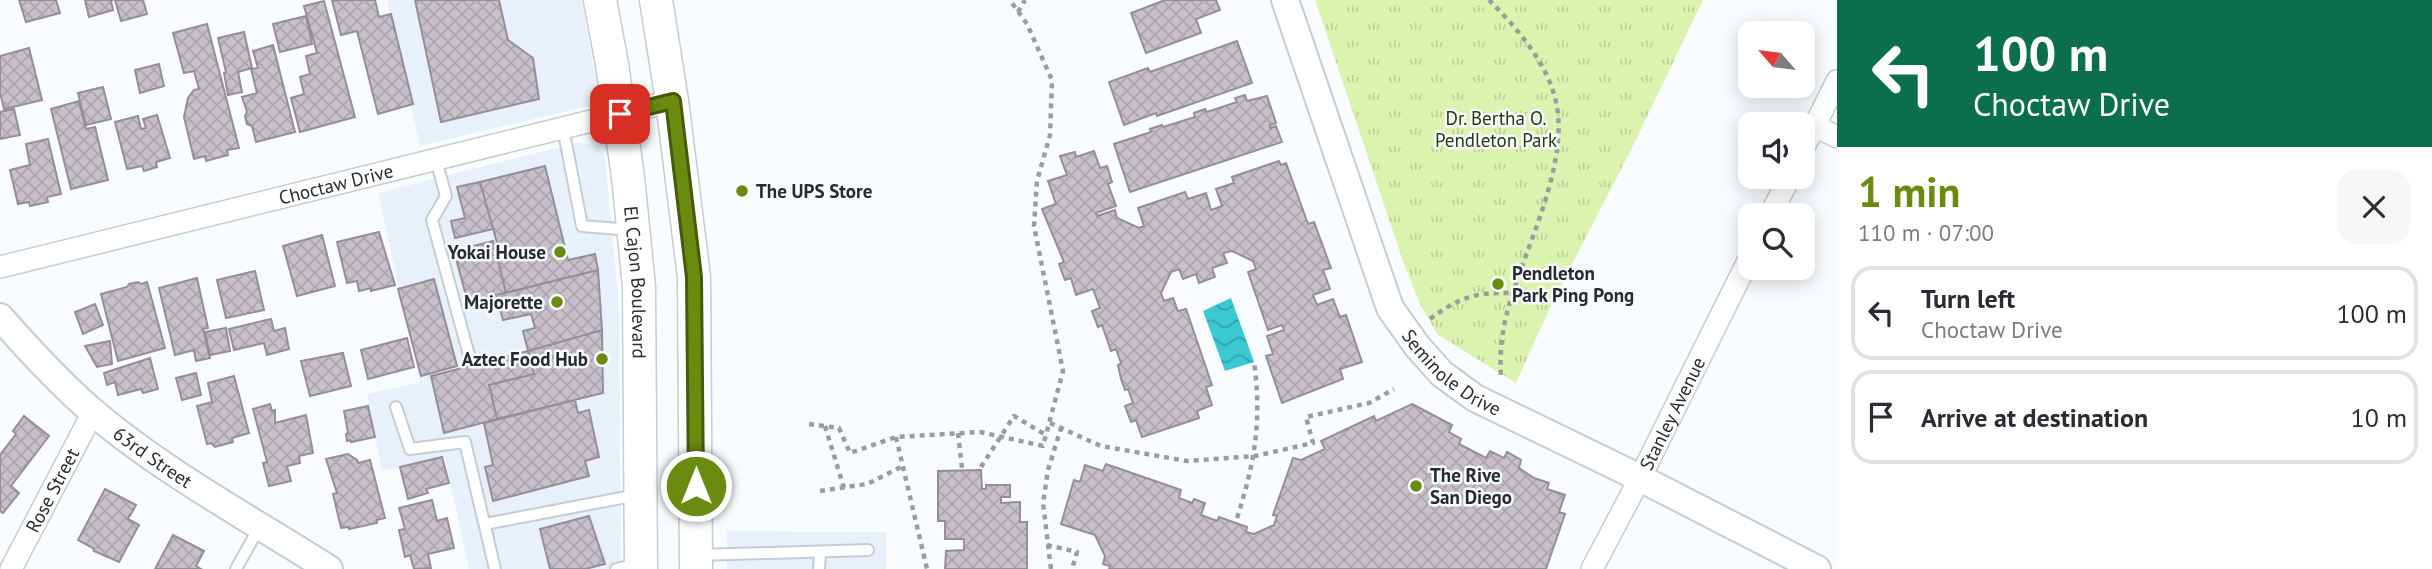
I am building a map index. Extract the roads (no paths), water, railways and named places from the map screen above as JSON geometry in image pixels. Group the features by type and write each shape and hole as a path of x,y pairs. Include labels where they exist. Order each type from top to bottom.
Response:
{"main road":[{"name":"El Cajon Boulevard","path":"600,0 620,114 639,287 640,494 633,567"},
{"path":"656,0 673,101 694,277 696,562"}],"street":[{"name":"Seminole Drive","path":"1285,0 1390,308 1417,346 1442,374 1475,398 1640,478 1804,566"},
{"path":"1837,81 1815,126 1837,137"},
{"name":"Choctaw Drive","path":"0,267 673,101"},
{"name":"Stanley Avenue","path":"1592,569 1739,280"},
{"name":"63rd Street","path":"0,317 35,357 93,412 148,454 329,569"},
{"name":"Rose Street","path":"11,569 93,412"}],"lane":[{"path":"564,128 582,226 634,230"},
{"path":"436,160 446,196 432,220 469,355"},
{"path":"396,407 411,449 465,442 495,569"},
{"path":"485,524 640,494"},
{"path":"236,569 260,526"},
{"path":"696,562 868,550"},
{"path":"819,569 820,553"}],"water":[{"path":"1231,298 1254,362 1225,371 1203,311"}],"place":[{"name":"The UPS Store","path":"742,191"},
{"name":"Yokai House","path":"560,252"},
{"name":"Pendleton Park Ping Pong","path":"1498,284"},
{"name":"Majorette","path":"557,302"},
{"name":"Aztec Food Hub","path":"602,359"},
{"name":"The Rive San Diego","path":"1416,486"}],"park label":[{"name":"Dr. Bertha O. Pendleton Park","path":"1496,129"}]}
